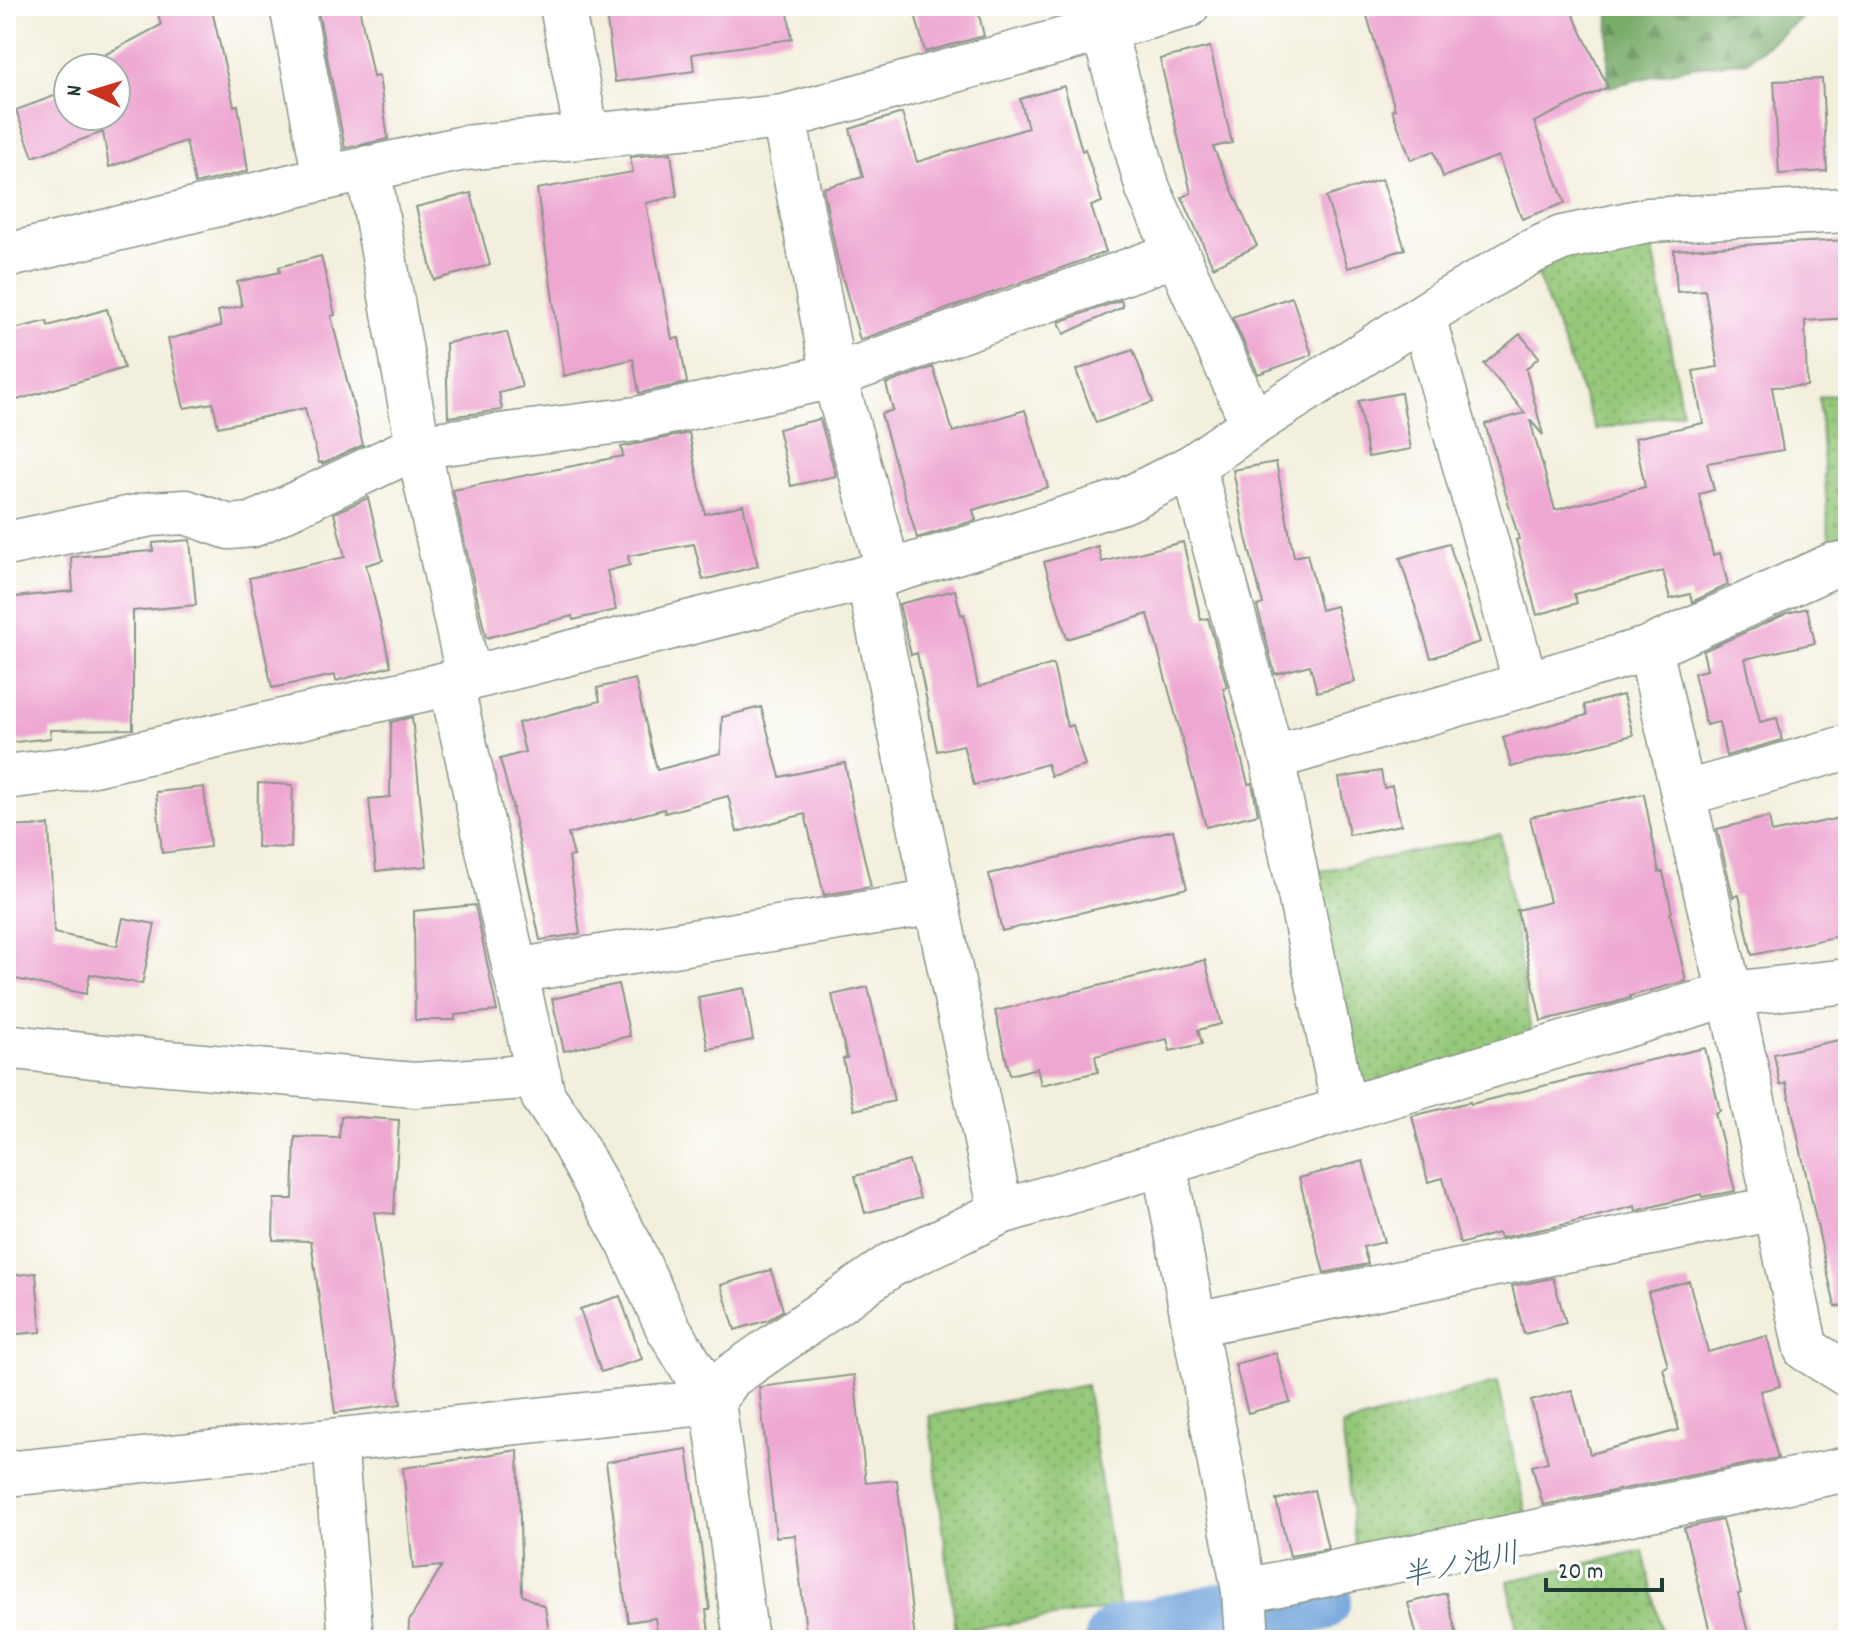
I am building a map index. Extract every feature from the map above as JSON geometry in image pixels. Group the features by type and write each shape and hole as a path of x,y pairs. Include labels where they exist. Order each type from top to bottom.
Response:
{"street":[{"path":"292,6 325,178"},
{"path":"562,6 587,135"},
{"path":"6,256 325,178 464,148 784,117 1085,23 1187,6"},
{"path":"1085,23 1148,189 1253,424"},
{"path":"784,117 834,376 878,574 936,902 1001,1212"},
{"path":"368,168 460,681 515,971 543,1096 566,1130 629,1243 667,1326 713,1402 746,1640"},
{"path":"6,777 71,769 460,681 878,574 1126,500 1193,466 1253,424 1423,316 1529,253 1562,238 1648,220 1848,210"},
{"path":"6,544 174,512 186,512 229,527 252,525 418,446 637,419 834,376 1176,254"},
{"path":"1423,316 1526,684"},
{"path":"1193,466 1272,758 1344,1109"},
{"path":"1272,758 1650,648 1831,566 1848,563"},
{"path":"1650,648 1730,994 1806,1349 1848,1375"},
{"path":"1683,794 1848,747"},
{"path":"515,971 936,902"},
{"path":"6,1474 713,1402 730,1377 891,1265 1001,1212 1730,994 1848,981"},
{"path":"6,1046 414,1085 539,1076"},
{"path":"1164,1163 1244,1591 1247,1640"},
{"path":"1194,1324 1777,1208"},
{"path":"335,1441 351,1640"},
{"path":"1244,1591 1848,1469"}],"green space":[{"path":"1609,6 1837,6 1805,15 1747,61 1691,67 1608,87"},
{"path":"1648,220 1682,412 1596,430 1529,253"},
{"path":"1848,392 1848,563 1831,566 1819,397"},
{"path":"1500,834 1534,1052 1344,1109 1296,876"},
{"path":"1498,1382 1530,1533 1357,1563 1342,1426"},
{"path":"1086,1385 1120,1607 956,1632 929,1416"},
{"path":"1643,1551 1664,1640 1519,1640 1508,1581"}],"building":[{"path":"183,6 211,6 234,106 238,105 248,171 195,184 186,141 109,167 103,132 132,132 132,52 110,52 161,25 158,14"},
{"path":"317,6 359,6 373,77 379,76 388,139 345,148"},
{"path":"605,6 787,6 792,39 692,54 694,71 615,82"},
{"path":"913,6 977,6 984,36 925,52"},
{"path":"1400,6 1569,6 1608,87 1534,122 1565,203 1522,219 1498,156 1443,177 1434,151 1411,160 1392,110 1395,109 1367,16"},
{"path":"1210,47 1232,143 1213,147 1257,246 1213,267 1182,197 1191,193 1160,59"},
{"path":"1822,79 1827,171 1779,174 1774,81"},
{"path":"1064,86 1082,151 1085,149 1102,202 1091,206 1106,252 860,340 837,258 823,188 863,177 850,129 902,113 917,162 1028,128 1020,99"},
{"path":"52,97 52,132 103,132 33,157 16,110"},
{"path":"671,153 677,196 646,203 672,339 679,338 687,383 639,393 633,359 564,376 537,189 633,172 630,157"},
{"path":"1382,179 1405,249 1348,268 1326,197"},
{"path":"471,193 490,265 434,280 416,207"},
{"path":"1848,240 1848,318 1805,321 1807,386 1772,387 1783,450 1707,463 1714,490 1699,494 1713,555 1720,553 1728,585 1692,602 1690,594 1670,599 1663,571 1574,594 1577,603 1537,615 1516,540 1519,539 1485,424 1525,413 1484,364 1520,334 1539,357 1526,369 1543,435 1530,420 1555,510 1645,487 1635,438 1703,423 1693,371 1718,367 1705,290 1677,292 1674,250"},
{"path":"321,256 335,315 331,316 363,445 322,464 319,463 305,408 218,427 213,403 184,408 168,339 221,326 218,311 242,306 237,282 280,272 279,267"},
{"path":"1292,297 1312,355 1258,374 1232,317"},
{"path":"1121,300 1123,307 1064,334 1059,322"},
{"path":"107,309 124,368 17,400 6,354 6,331 47,321 48,326"},
{"path":"507,332 522,387 499,393 502,410 448,417 446,343"},
{"path":"1133,350 1153,402 1096,423 1076,370"},
{"path":"933,367 953,432 1025,410 1048,487 973,510 976,520 917,538 881,414 893,410 886,384"},
{"path":"1401,393 1411,449 1368,457 1358,401"},
{"path":"820,419 836,476 791,486 778,429"},
{"path":"689,433 705,514 743,505 758,566 703,580 694,544 628,556 630,565 607,571 616,610 573,620 572,616 486,638 453,490 623,456 621,447"},
{"path":"1276,462 1294,557 1307,554 1321,610 1336,606 1355,682 1317,692 1310,665 1275,674 1257,606 1263,604 1233,470"},
{"path":"368,498 383,560 366,565 391,666 336,681 335,675 272,688 249,578 345,557 334,513"},
{"path":"190,540 196,605 133,611 133,729 50,730 51,738 6,743 6,598 73,591 71,557 153,551 153,543"},
{"path":"1183,542 1201,620 1208,618 1227,687 1223,688 1248,784 1252,783 1258,814 1206,827 1148,614 1067,639 1044,562 1098,546 1102,562"},
{"path":"1449,543 1480,642 1431,658 1400,558"},
{"path":"955,590 961,615 964,614 978,687 1053,664 1067,727 1073,725 1085,766 1051,776 1047,764 974,785 963,745 937,751 917,653 911,655 899,604"},
{"path":"1807,608 1815,643 1745,659 1760,722 1777,718 1782,740 1726,756 1719,722 1706,725 1694,673 1707,670 1703,651 1788,613"},
{"path":"635,679 657,770 721,753 722,717 761,707 780,777 845,763 871,887 824,895 805,814 737,832 728,796 568,834 574,856 569,857 580,934 540,940 500,759 525,752 518,723 600,701 597,688"},
{"path":"1623,695 1633,735 1511,767 1503,737 1587,715 1584,705"},
{"path":"412,717 427,866 376,871 369,799 390,797 391,722"},
{"path":"1381,771 1384,788 1392,786 1401,825 1349,835 1339,778"},
{"path":"258,783 293,785 291,848 257,847"},
{"path":"204,787 210,847 162,853 156,792"},
{"path":"1644,794 1659,872 1663,872 1686,981 1541,1021 1517,910 1550,902 1530,817"},
{"path":"1848,816 1848,934 1752,955 1739,895 1733,897 1717,829 1769,817 1772,833"},
{"path":"49,825 54,933 117,946 123,918 155,924 142,984 90,974 86,994 6,977 6,827"},
{"path":"1173,830 1187,888 1002,931 989,874"},
{"path":"475,905 497,1011 455,1015 455,1020 415,1020 414,911"},
{"path":"1205,960 1221,1024 1198,1030 1202,1044 1170,1051 1167,1039 1095,1056 1098,1072 1041,1085 1037,1068 1010,1075 995,1011"},
{"path":"618,984 630,1036 564,1051 552,999"},
{"path":"868,987 894,1101 854,1110 843,1059 847,1058 832,995"},
{"path":"744,988 753,1040 708,1049 698,997"},
{"path":"1848,1038 1848,1305 1835,1307 1786,1083 1780,1085 1774,1054"},
{"path":"1705,1048 1720,1111 1715,1113 1735,1191 1702,1197 1701,1194 1636,1211 1635,1206 1567,1224 1500,1238 1498,1233 1460,1244 1443,1178 1428,1182 1412,1116"},
{"path":"341,1116 399,1120 394,1214 374,1212 401,1404 335,1413 311,1241 273,1240 274,1199 293,1199 295,1137 339,1138"},
{"path":"909,1161 920,1198 865,1213 855,1176"},
{"path":"1363,1161 1384,1242 1363,1247 1368,1264 1324,1273 1299,1178"},
{"path":"771,1270 783,1310 768,1320 735,1330 721,1285"},
{"path":"36,1273 41,1332 6,1335 6,1276"},
{"path":"1553,1278 1566,1323 1524,1334 1512,1286"},
{"path":"1689,1281 1708,1352 1767,1336 1780,1386 1760,1391 1778,1458 1543,1505 1532,1466 1548,1462 1531,1401 1572,1390 1590,1454 1679,1430 1663,1368 1668,1366 1648,1292"},
{"path":"620,1296 642,1359 601,1372 580,1309"},
{"path":"1276,1353 1290,1402 1248,1413 1235,1364"},
{"path":"854,1375 866,1483 897,1480 915,1640 807,1640 795,1535 776,1537 759,1387"},
{"path":"687,1449 710,1610 706,1610 710,1640 658,1640 655,1618 628,1622 606,1462"},
{"path":"518,1450 522,1595 545,1607 550,1640 408,1640 409,1621 442,1566 413,1569 403,1468"},
{"path":"1314,1490 1328,1549 1290,1556 1276,1500"},
{"path":"1722,1520 1750,1640 1712,1640 1684,1528"},
{"path":"1446,1593 1458,1640 1418,1640 1408,1603"}],"waterway":[{"name":"半ノ池川","path":"1120,1640 1317,1597"}]}
